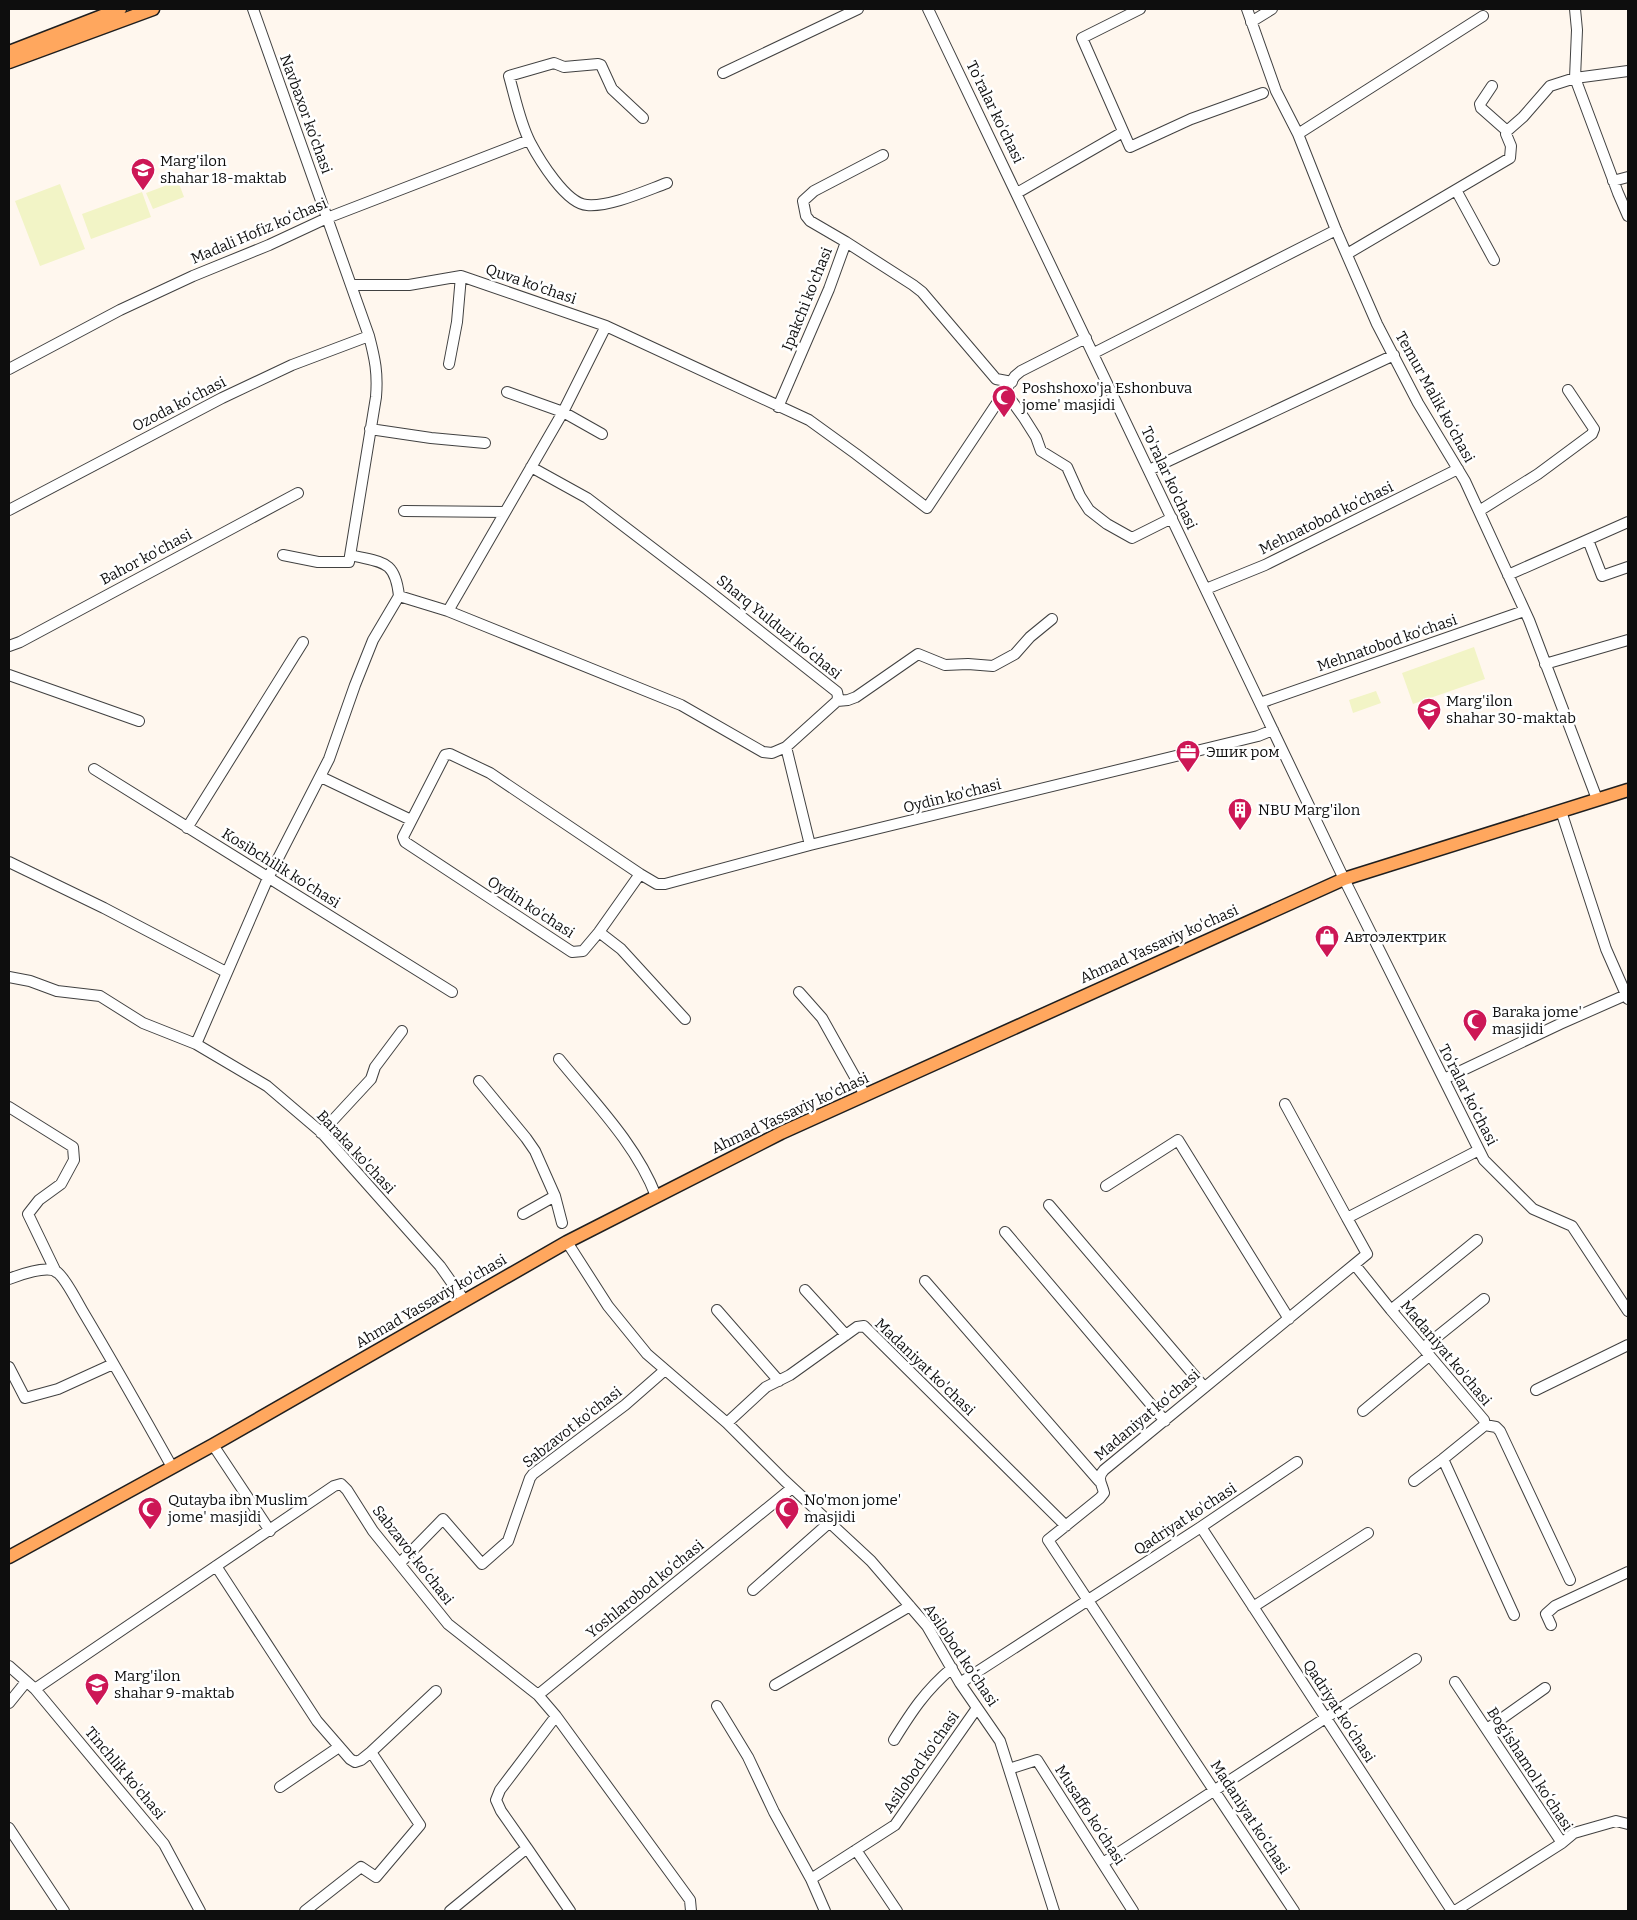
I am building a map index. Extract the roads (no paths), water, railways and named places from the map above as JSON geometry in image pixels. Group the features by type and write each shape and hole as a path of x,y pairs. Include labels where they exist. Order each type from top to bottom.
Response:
{"main road":[{"path":"9,52 120,9"},
{"path":"9,62 153,9"},
{"name":"Ahmad Yassaviy ko'chasi","path":"9,1557 213,1445 567,1242 781,1133 1344,879 1628,790"}],"street":[{"name":"Navbaxor ko’chasi","path":"252,9 351,286"},
{"path":"723,72 858,9"},
{"name":"To'ralar ko'chasi","path":"928,9 1344,879"},
{"path":"1140,9 1082,38 1130,147 1191,119 1263,93"},
{"name":"Temur Malik koʻchasi","path":"1247,9 1276,91 1298,134 1346,254 1378,324 1418,403 1458,469 1524,611 1597,799"},
{"path":"1252,22 1272,9"},
{"path":"1575,9 1575,78 1628,216"},
{"path":"1298,134 1484,16"},
{"path":"643,118 612,89 601,65 564,67 554,63 509,76 529,140 556,183 566,194 585,206 619,201 667,183"},
{"path":"1507,131 1523,117 1550,86 1575,78 1628,71"},
{"path":"1346,254 1510,158 1512,146 1506,134 1507,131 1481,108 1480,104 1492,86"},
{"path":"1017,193 1123,132"},
{"name":"Madali Hofiz koʻchasi","path":"9,370 120,310 327,218 529,140"},
{"path":"846,242 810,220 806,216 803,201 814,191 883,155"},
{"path":"1613,181 1628,178"},
{"path":"1456,190 1494,260"},
{"path":"1094,353 1336,230"},
{"name":"Ipakchi ko'chasi","path":"778,406 829,289 846,242 922,292 996,379 1012,382"},
{"path":"449,364 457,322 461,276"},
{"name":"Quva ko'chasi","path":"351,286 410,285 461,276 606,326 809,420 927,508 983,423 1006,393"},
{"path":"283,555 318,562 347,563 351,555 378,378 377,363 351,286"},
{"path":"448,611 562,412 606,326"},
{"name":"Ozoda koʻchasi","path":"9,510 222,398 292,365 369,336"},
{"path":"1086,338 1021,371 1006,393 1036,437 1041,450 1067,467 1080,496 1089,510 1107,524 1132,538 1172,518"},
{"path":"1149,470 1394,355"},
{"path":"1479,511 1538,474 1592,434 1594,429 1568,390"},
{"path":"507,392 562,412 602,434"},
{"path":"370,429 431,438 485,443"},
{"name":"Sharq Yulduzi koʻchasi","path":"530,467 587,498 705,588 836,692 837,701 786,747"},
{"name":"Mehnatobod koʻchasi","path":"1206,590 1274,561 1458,469"},
{"name":"Bahor ko'chasi","path":"9,646 29,638 298,493"},
{"path":"404,511 505,512"},
{"path":"1508,575 1628,522"},
{"path":"1588,540 1602,576 1628,567"},
{"path":"196,1044 268,878 322,777 354,685 373,640 399,596 394,572 385,564 351,555"},
{"path":"399,596 448,611 681,705 763,752 772,753 786,747 810,845"},
{"name":"Mehnatobod ko‘chasi","path":"1260,703 1524,611"},
{"path":"837,701 848,700 856,696 918,654 945,665 993,666 1015,654 1030,637 1052,618"},
{"path":"1545,664 1628,640"},
{"path":"188,828 303,642"},
{"path":"9,675 139,721"},
{"name":"Oydin ko'chasi","path":"640,874 599,932 583,951 572,952 405,842 403,837 445,755 450,754 490,773 640,874 657,884 665,884 810,845 1258,736 1273,730"},
{"name":"Kosibchilik koʻchasi","path":"94,769 452,992"},
{"path":"322,777 411,820"},
{"path":"1444,1079 1560,1024 1627,996 1606,948 1561,811"},
{"path":"9,862 104,908 226,972"},
{"name":"Toʻralar koʻchasi","path":"1344,879 1484,1160 1533,1209 1572,1226 1628,1311"},
{"path":"599,932 621,949 685,1019"},
{"name":"Baraka ko'chasi","path":"9,978 30,982 57,991 100,996 143,1023 196,1044 267,1086 322,1133 440,1266 464,1300"},
{"path":"799,992 822,1018 865,1095"},
{"path":"322,1133 372,1079 375,1067 402,1030"},
{"path":"559,1059 618,1132 649,1177 656,1196"},
{"path":"478,1081 535,1151 555,1196 562,1222"},
{"path":"1285,1104 1347,1218 1479,1150"},
{"path":"9,1107 73,1147 74,1160 61,1184 40,1200 28,1214 56,1272 66,1284 114,1364 172,1467"},
{"path":"1106,1186 1178,1140 1289,1319"},
{"path":"523,1214 555,1196"},
{"path":"1049,1205 1204,1387"},
{"name":"Madaniyat koʻchasi","path":"1294,1911 1048,1540 1104,1493 1099,1481 1100,1473 1367,1254 1347,1218"},
{"path":"1005,1232 1165,1421"},
{"path":"1391,1310 1477,1240"},
{"name":"Asilobod koʻchasi","path":"567,1242 608,1306 648,1354 727,1424 792,1488 871,1561 927,1626 960,1683 1000,1741 1054,1911"},
{"name":"Madaniyat ko'chasi","path":"1355,1265 1484,1420 1484,1425 1414,1481"},
{"path":"9,1279 46,1269 56,1272"},
{"path":"925,1280 1099,1481"},
{"path":"805,1290 846,1335"},
{"path":"1363,1411 1484,1299"},
{"path":"717,1310 779,1381"},
{"name":"Madaniyat ko'chasi","path":"727,1424 766,1387 779,1381 857,1327 864,1326 1066,1526"},
{"path":"1536,1390 1628,1345"},
{"path":"9,1368 25,1398 58,1389 114,1364"},
{"name":"Sabzavot ko'chasi","path":"400,1563 443,1519 482,1564 508,1541 533,1474 625,1405 665,1370"},
{"path":"1484,1425 1496,1427 1500,1431 1570,1580"},
{"path":"213,1445 270,1531"},
{"path":"1443,1459 1514,1616"},
{"name":"Qadriyat ko'chasi","path":"960,1683 1201,1527 1297,1462"},
{"name":"Sabzavot koʻchasi","path":"35,1689 334,1486 341,1484 347,1490 373,1532 448,1624 538,1695"},
{"name":"Yoshlarobod koʻchasi","path":"538,1695 792,1488"},
{"path":"753,1590 830,1522"},
{"name":"Qadriyat koʻchasi","path":"1201,1527 1454,1911"},
{"path":"1253,1607 1368,1533"},
{"path":"216,1566 317,1721 339,1747 355,1762 371,1752 436,1691"},
{"path":"1551,1625 1546,1614 1555,1606 1628,1572"},
{"path":"775,1685 910,1606"},
{"path":"1103,1863 1416,1659"},
{"name":"Tinchlik ko'chasi","path":"9,1666 35,1689 164,1844 200,1911"},
{"path":"894,1740 912,1710 931,1686 952,1668"},
{"path":"9,1703 26,1682"},
{"name":"Bogʻishamol koʻchasi","path":"1454,1911 1562,1843 1455,1682"},
{"path":"1487,1729 1545,1688"},
{"path":"538,1695 556,1716 690,1900 690,1911"},
{"path":"717,1706 748,1757 774,1812 811,1879 825,1911"},
{"name":"Asilobod ko'chasi","path":"811,1879 895,1825 977,1708"},
{"path":"556,1716 500,1790 496,1800 501,1811 570,1911"},
{"path":"280,1787 339,1747"},
{"path":"305,1911 361,1867 376,1877 420,1825 371,1752"},
{"name":"Musaffo koʻchasi","path":"1009,1769 1037,1760 1133,1911"},
{"path":"1562,1843 1574,1833 1616,1821 1628,1824"},
{"path":"9,1828 64,1911"},
{"path":"450,1911 527,1848"},
{"path":"856,1850 897,1911"}],"place":[{"name":"Marg'ilon shahar 18-maktab","path":"143,191"},
{"name":"Poshshoxo'ja Eshonbuva jome' masjidi","path":"1004,418"},
{"name":"Marg'ilon shahar 30-maktab","path":"1429,731"},
{"name":"Эшик ром","path":"1188,773"},
{"name":"NBU Marg'ilon","path":"1240,831"},
{"name":"Автоэлектрик","path":"1327,958"},
{"name":"Baraka jome' masjidi","path":"1475,1042"},
{"name":"Qutayba ibn Muslim jome' masjidi","path":"150,1530"},
{"name":"No'mon jome' masjidi","path":"787,1530"},
{"name":"Marg'ilon shahar 9-maktab","path":"97,1706"}]}
